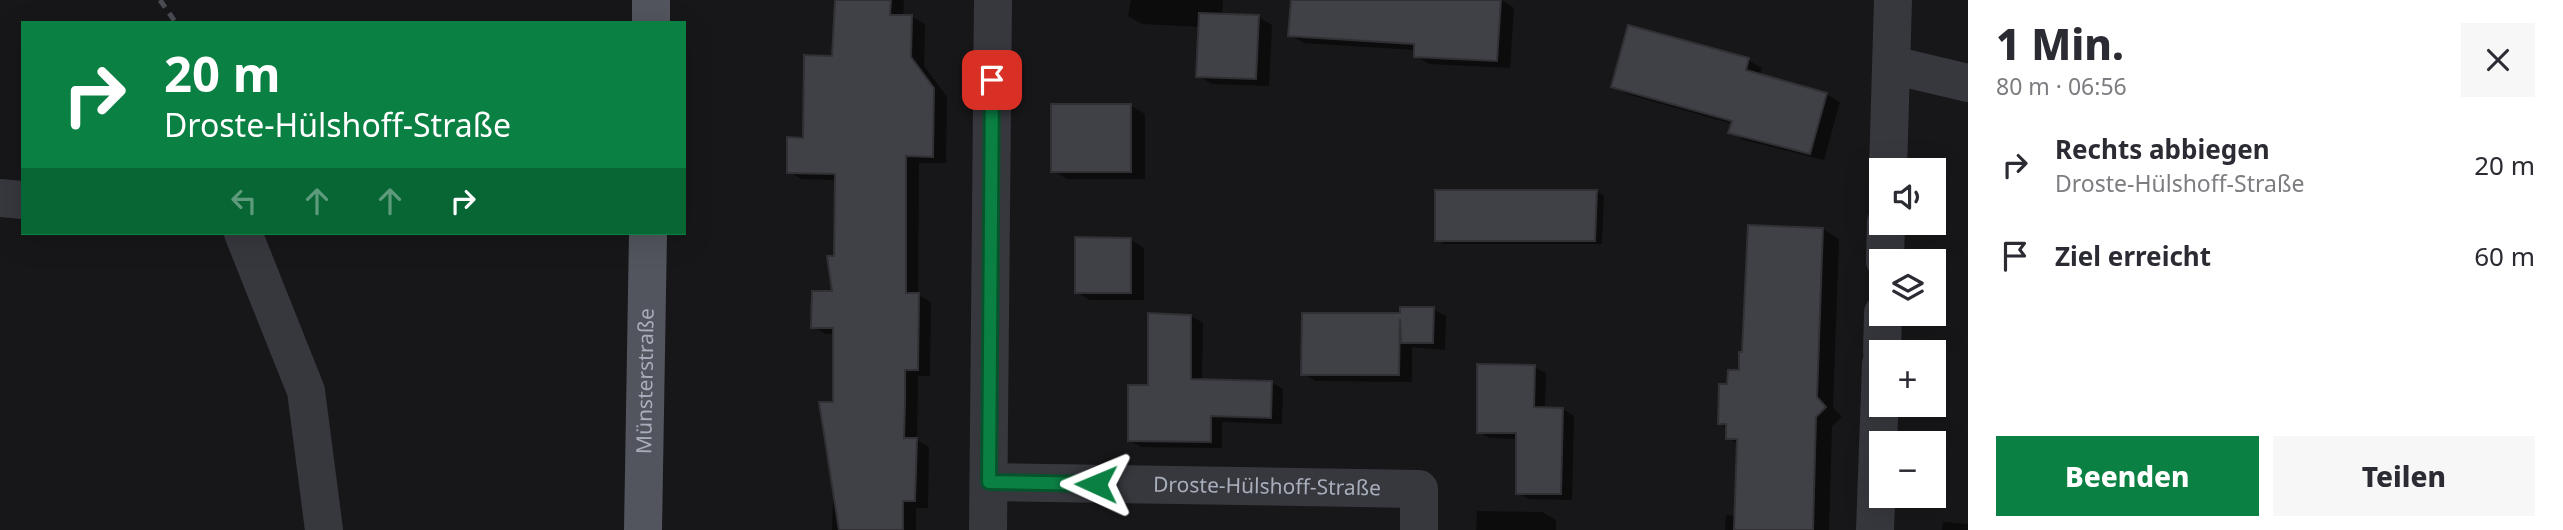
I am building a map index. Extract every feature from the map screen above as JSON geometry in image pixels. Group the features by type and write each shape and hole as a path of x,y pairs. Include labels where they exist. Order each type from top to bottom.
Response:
{"main road":[{"path":"651,0 651,21"},
{"name":"Münsterstraße","path":"643,530 648,235"}],"street":[{"path":"988,530 993,0"},
{"path":"1888,158 1894,0"},
{"path":"1892,65 1968,83"},
{"path":"0,198 21,200"},
{"path":"244,235 306,391 324,530"},
{"path":"1875,530 1879,417"},
{"name":"Droste-Hülshoff-Straße","path":"989,482 1419,489 1419,530"}],"building":[{"path":"835,0 891,0 890,15 912,15 911,57 934,88 933,157 906,156 906,293 919,293 918,370 905,370 904,438 917,438 915,501 903,501 903,530 839,530 819,402 833,402 833,328 811,328 812,291 832,291 827,256 834,256 835,174 787,173 787,137 803,138 804,55 832,56"},
{"path":"1291,0 1501,0 1497,61 1414,57 1414,44 1288,36"},
{"path":"1199,13 1259,15 1256,79 1196,77"},
{"path":"1628,25 1749,58 1746,70 1827,93 1810,154 1728,133 1732,121 1611,87"},
{"path":"1051,104 1131,104 1131,172 1051,172"},
{"path":"1435,190 1597,190 1595,241 1435,241"},
{"path":"1748,225 1823,228 1817,397 1826,407 1816,417 1813,530 1734,530 1737,439 1726,439 1726,424 1718,424 1719,384 1727,384 1728,370 1739,370"},
{"path":"1075,237 1131,238 1131,293 1075,293"},
{"path":"1400,307 1434,307 1433,343 1401,343 1400,319 1399,375 1301,375 1302,313 1400,313"},
{"path":"1148,313 1191,315 1191,379 1272,381 1271,418 1211,416 1211,442 1128,441 1128,385 1148,385"},
{"path":"1477,364 1535,365 1534,407 1563,408 1561,494 1516,494 1516,433 1477,433"}],"railway":[{"path":"160,0 175,21"}],"route":[{"path":"992,80 989,482 1096,484"}]}
